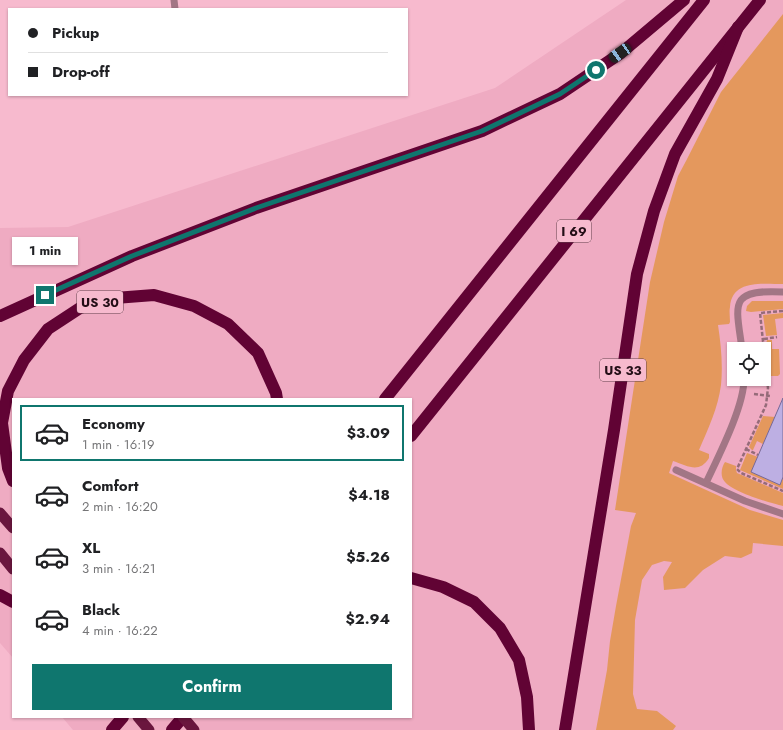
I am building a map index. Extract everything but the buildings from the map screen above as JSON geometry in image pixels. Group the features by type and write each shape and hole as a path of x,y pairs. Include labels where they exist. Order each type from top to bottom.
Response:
{"highway":[{"path":"0,316 132,256 256,208 482,131 560,94 620,53 684,0"},
{"path":"386,398 704,0"},
{"name":"I 69","path":"412,435 760,0"},
{"name":"US 33","path":"565,730 614,430 637,274 654,211 675,154 717,79 738,27"},
{"name":"US 30","path":"12,478 8,468 2,423 8,391 24,360 48,329 80,308 115,298 154,295 194,306 228,324 258,354 276,393 277,398"},
{"path":"0,513 12,527"},
{"path":"0,553 12,568"},
{"path":"412,578 443,587 474,602 500,628 519,660 527,697 529,730"},
{"path":"0,594 12,601"},
{"path":"112,730 122,718"},
{"path":"139,718 150,730"},
{"path":"172,730 182,718"},
{"path":"184,718 194,730"}],"lane":[{"path":"741,342 737,312 738,305 742,298 748,293 761,291 783,292"},
{"path":"706,483 720,454 737,412 743,386"},
{"path":"676,470 745,501 783,514"}],"path":[{"path":"783,311 760,313 769,396 738,469 738,471 783,491"},
{"path":"763,338 777,337"},
{"path":"754,394 769,396"},
{"path":"746,449 758,455"}],"shaded area":[{"path":"626,0 783,0 783,730 73,730 63,718 412,718 412,398 12,398 12,657 0,643 0,228 68,227 495,88"},
{"path":"783,14 783,284 758,284 742,287 732,298 729,324 718,325 722,362 720,394 699,450 709,454 709,458 701,466 697,467 688,466 673,461 669,473 750,510 783,520 783,546 753,543 752,553 741,558 725,556 703,570 685,588 664,590 663,577 672,562 664,561 652,565 642,580 635,620 633,694 637,709 657,711 676,726 673,730 596,730 607,670 616,606 631,526 636,513 615,510 650,282 664,222 678,176 721,92"},
{"path":"752,301 783,301 783,309 751,312 746,311 747,306"},
{"path":"783,313 783,318 775,319 777,335 766,336 763,315"},
{"path":"767,340 772,340 772,349 779,349 780,374 778,376 771,376 771,342 766,342"},
{"path":"763,416 775,417 763,444 757,441 752,450 749,447"},
{"path":"747,453 758,457 751,472 780,485 783,477 783,489 740,470"},
{"path":"725,462 736,466 737,473 783,493 783,506 752,497 729,486 723,480 722,475"}],"route":[{"path":"45,295 132,256 256,208 482,131 560,94 596,70"}]}
